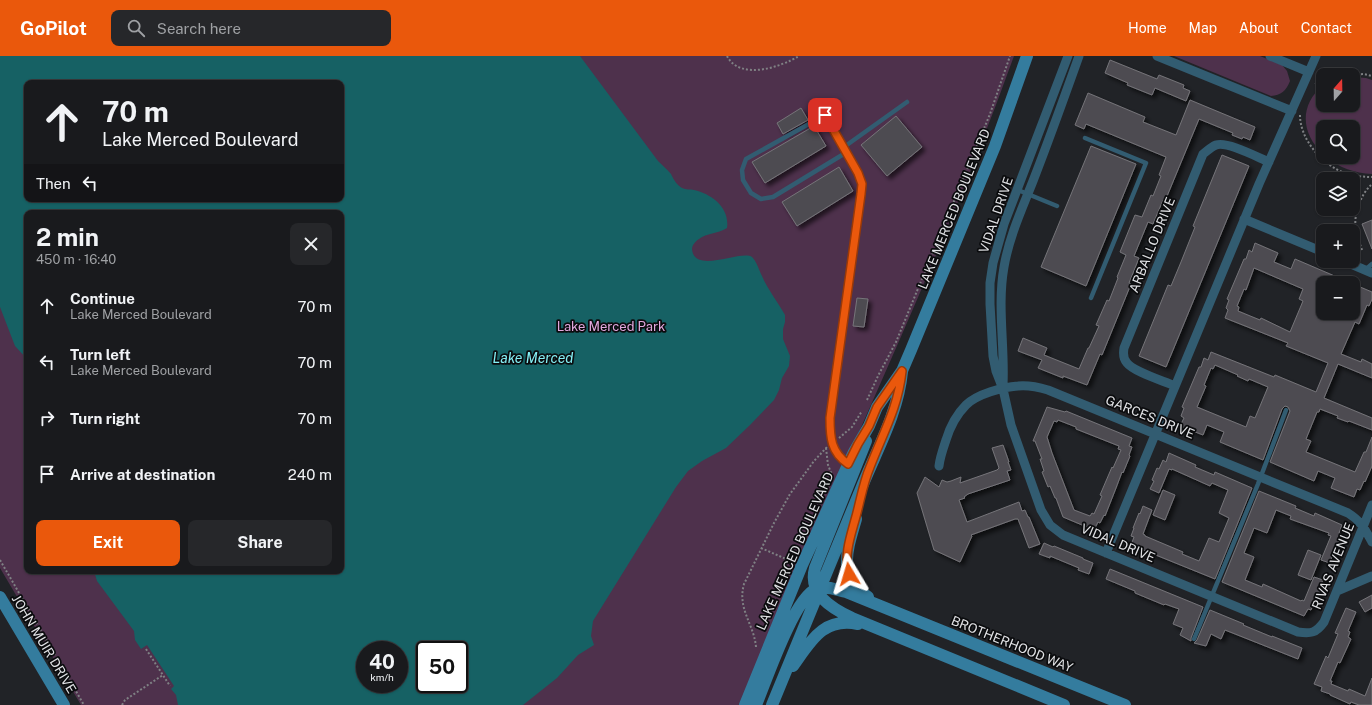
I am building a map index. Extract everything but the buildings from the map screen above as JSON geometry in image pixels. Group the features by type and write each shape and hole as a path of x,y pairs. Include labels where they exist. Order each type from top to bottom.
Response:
{"main road":[{"name":"LAKE MERCED BOULEVARD","path":"745,705 802,566 848,464 869,426 877,407 902,371 997,140 1027,56"},
{"name":"LAKE MERCED BOULEVARD","path":"772,705 818,590 893,414 901,386 902,371"},
{"path":"869,426 863,451 815,568 813,577 818,590 834,608 842,613 1064,705"},
{"path":"869,468 847,550 846,562 849,574 856,586 867,597 888,609"},
{"path":"756,705 792,620 804,600 818,590 830,588 846,592 888,609"},
{"name":"JOHN MUIR DRIVE","path":"0,597 64,705"},
{"name":"BROTHERHOOD WAY","path":"888,609 1125,705"},
{"path":"780,685 814,637 826,627 849,622 880,630"}],"street":[{"name":"VIDAL DRIVE","path":"1068,56 998,242 990,283 993,356 996,371 1003,389 1011,425 1042,510 1050,525 1063,535 1298,632 1312,632"},
{"name":"VIDAL DRIVE","path":"1003,389 1004,356 1001,284 1009,245 1079,56"},
{"path":"1157,56 1295,113"},
{"path":"1270,56 1309,72"},
{"path":"1106,553 1244,219 1269,162 1295,113 1316,56"},
{"name":"ARBALLO DRIVE","path":"1175,386 1132,368 1126,363 1123,356 1124,348 1203,154 1216,145 1225,144 1269,162"},
{"path":"1244,219 1316,249"},
{"path":"1360,266 1370,269"},
{"name":"GARCES DRIVE","path":"939,466 940,456 949,432 956,418 967,404 982,395 1003,389 1017,386 1033,386 1048,390 1156,433 1348,513 1357,518 1372,542"},
{"name":"RIVAS AVENUE","path":"1312,632 1319,629 1324,622 1372,505"},
{"path":"1336,591 1372,576"}],"lane":[{"path":"844,147 907,102"},
{"path":"847,152 773,197 761,199 751,193 743,180 742,170 746,159 825,115 847,152 861,178 862,189 830,418 830,436 832,443 838,456 848,464"},
{"path":"1085,138 1146,163 1091,298"},
{"path":"1018,190 1057,206"},
{"path":"1194,639 1261,477 1286,410"}],"path":[{"path":"727,56 732,62 739,66 757,70 781,65 799,56"},
{"path":"866,404 878,376 896,342 990,114 1010,56"},
{"path":"1360,74 1372,76"},
{"path":"1312,81 1316,83"},
{"path":"1295,113 1301,115 1300,121 1311,147 1321,157 1338,170 1360,176 1372,177"},
{"path":"1362,250 1356,231 1358,208 1363,197 1372,184"},
{"path":"757,652 754,635 744,610 742,597 744,584 761,548 790,494 820,453 846,433 857,420 863,409"},
{"path":"761,548 793,563"},
{"path":"0,560 84,705"},
{"path":"146,649 170,686"},
{"path":"122,705 125,700 163,675"}],"green space":[{"name":"Lake Merced","path":"0,56 1014,56 940,246 741,705 81,705 0,568"},
{"path":"1174,56 1260,56 1282,65 1287,71 1290,81 1283,92 1278,95 1271,96"},
{"path":"1360,78 1372,80 1372,174 1348,169 1337,164 1360,164 1360,120 1316,120 1316,146 1310,137 1306,120 1310,102 1316,92 1316,112 1360,112"}],"water":[{"name":"Lake Merced","path":"0,56 580,56 658,161 671,174 674,180 684,189 694,190 707,195 723,208 726,214 727,228 702,237 697,241 692,248 695,256 701,260 709,261 747,255 752,257 757,264 767,286 785,315 783,339 790,356 789,366 782,378 779,390 774,400 726,448 702,461 688,471 676,487 593,621 591,636 594,645 578,655 557,678 523,705 178,705 176,695 171,689 174,686 147,645 141,649 135,640 134,631 97,581 95,574 344,574 344,210 24,210 24,356 15,346 0,307"}],"route":[{"path":"825,115 861,178 862,184 830,418 830,436 832,443 838,456 848,464 869,426 877,407 902,371 898,399 893,414 869,468 849,543 846,562 849,574"}],"park label":[{"name":"Lake Merced Park","path":"611,326"}]}
